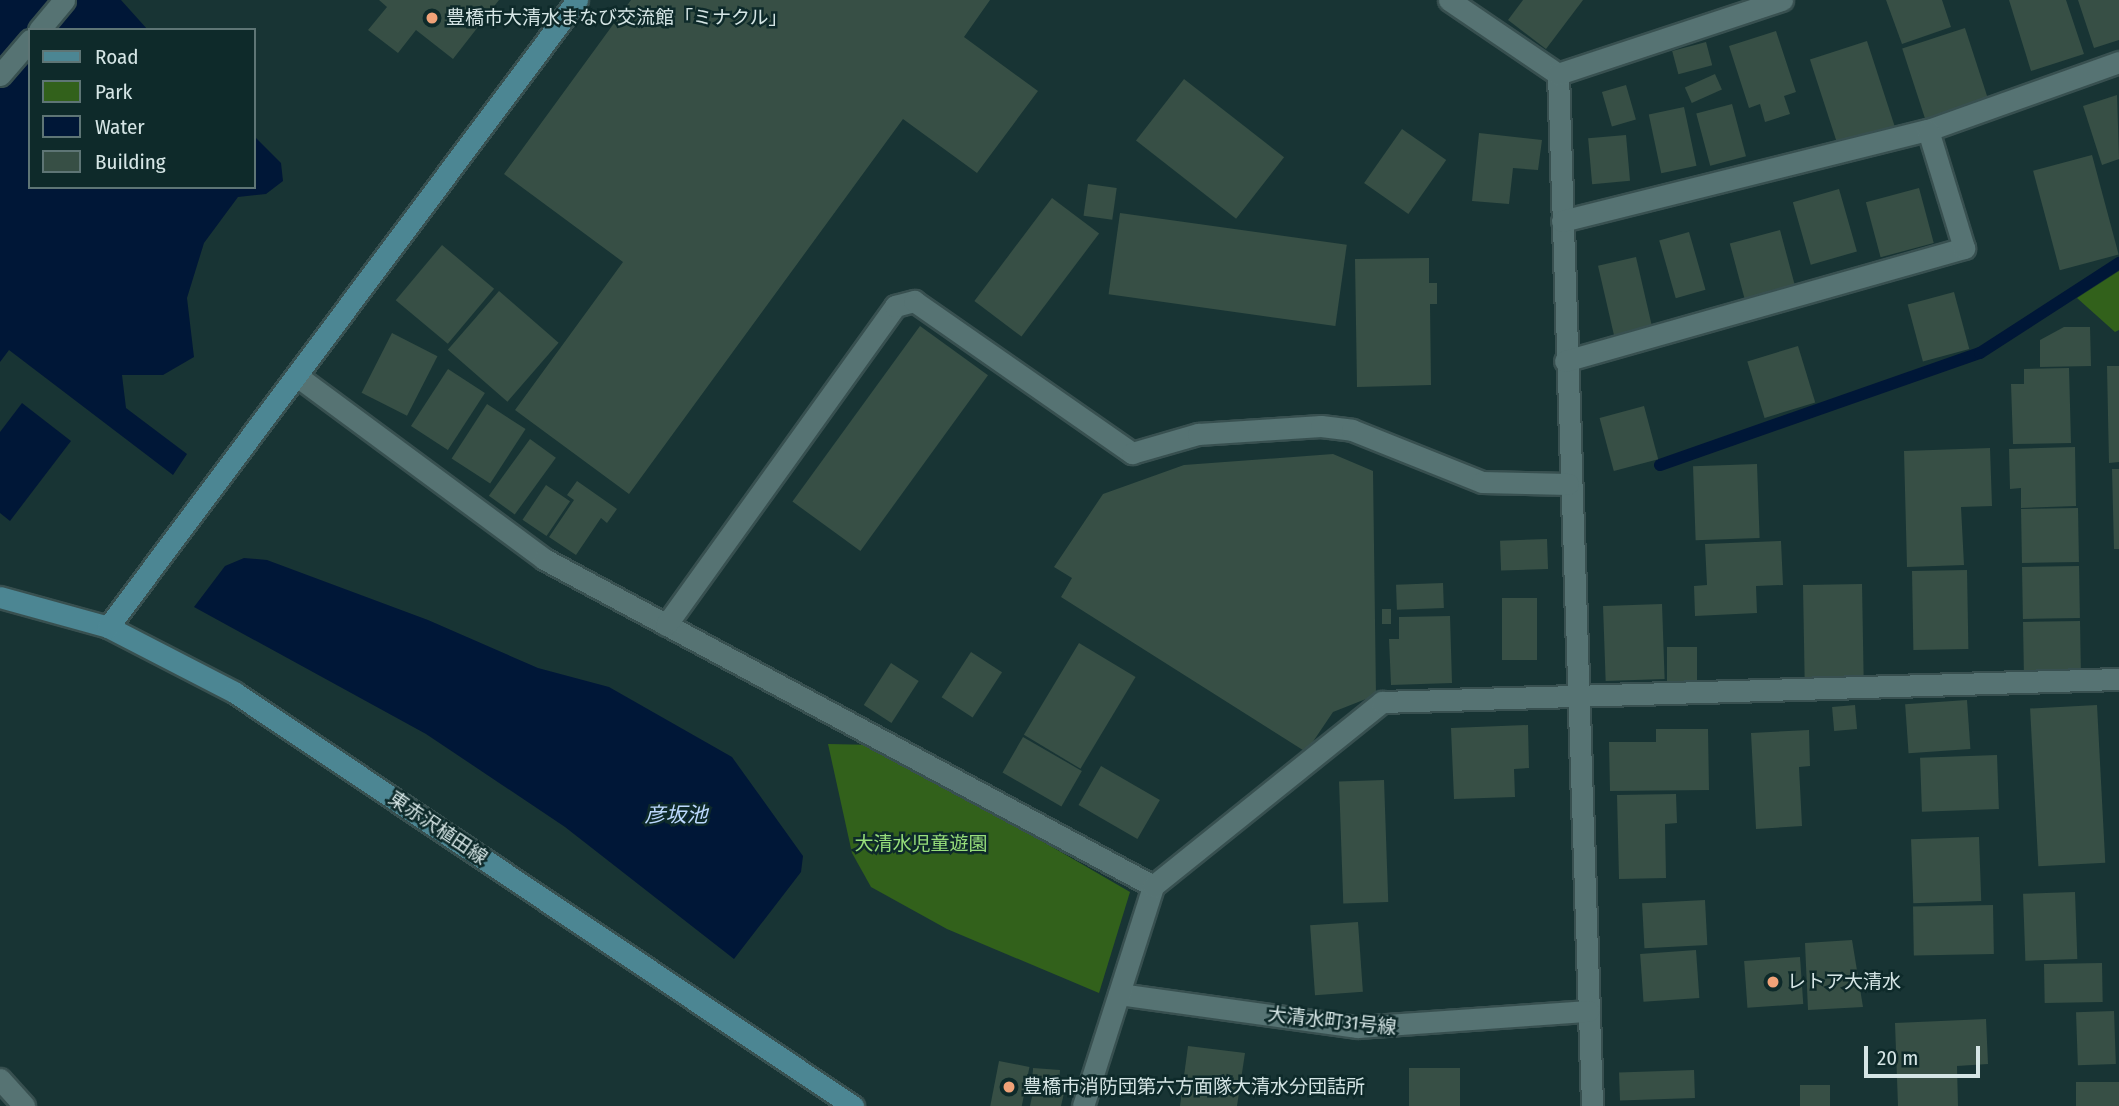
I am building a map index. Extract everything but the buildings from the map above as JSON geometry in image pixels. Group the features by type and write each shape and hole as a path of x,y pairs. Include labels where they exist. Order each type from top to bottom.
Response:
{"main road":[{"path":"108,627 577,0"},
{"name":"東赤沢植田線","path":"0,597 108,627 234,692 850,1105"}],"street":[{"path":"41,28 65,0"},
{"path":"1449,0 1558,74"},
{"path":"1558,74 1782,0"},
{"path":"0,75 28,42"},
{"path":"1562,220 1928,130 2119,62"},
{"path":"1558,74 1568,484 1592,1106"},
{"path":"1564,361 1964,248 1928,130"},
{"path":"666,625 895,306 914,300 1132,453 1198,435 1321,426 1352,430 1482,482 1568,484"},
{"path":"297,376 544,559 1153,886"},
{"path":"1083,1106 1153,886 1382,702 2119,679"},
{"name":"大清水町31号線","path":"1119,994 1358,1027 1588,1011"},
{"path":"0,1079 24,1106"}],"green space":[{"path":"2119,271 2119,330 2115,332 2077,298"},
{"name":"大清水児童遊園","path":"828,744 876,745 1130,892 1099,993 947,929 871,887 852,853"}],"water":[{"path":"0,0 121,0 146,28 28,28 28,189 256,189 256,138 281,163 283,181 266,194 238,197 204,243 187,298 194,357 163,375 122,375 126,408 187,454 173,475 9,350 0,362"},
{"path":"22,403 71,441 10,521 0,513 0,432"},
{"name":"彦坂池","path":"244,558 267,560 428,620 538,668 609,687 732,757 803,856 801,872 734,959 565,827 426,734 194,607 225,566"}],"waterway":[{"path":"1660,465 1980,353 2119,263"}],"place":[{"name":"豊橋市大清水まなび交流館「ミナクル」","path":"432,18"},
{"name":"レトア大清水","path":"1773,982"},
{"name":"豊橋市消防団第六方面隊大清水分団詰所","path":"1009,1087"}]}
